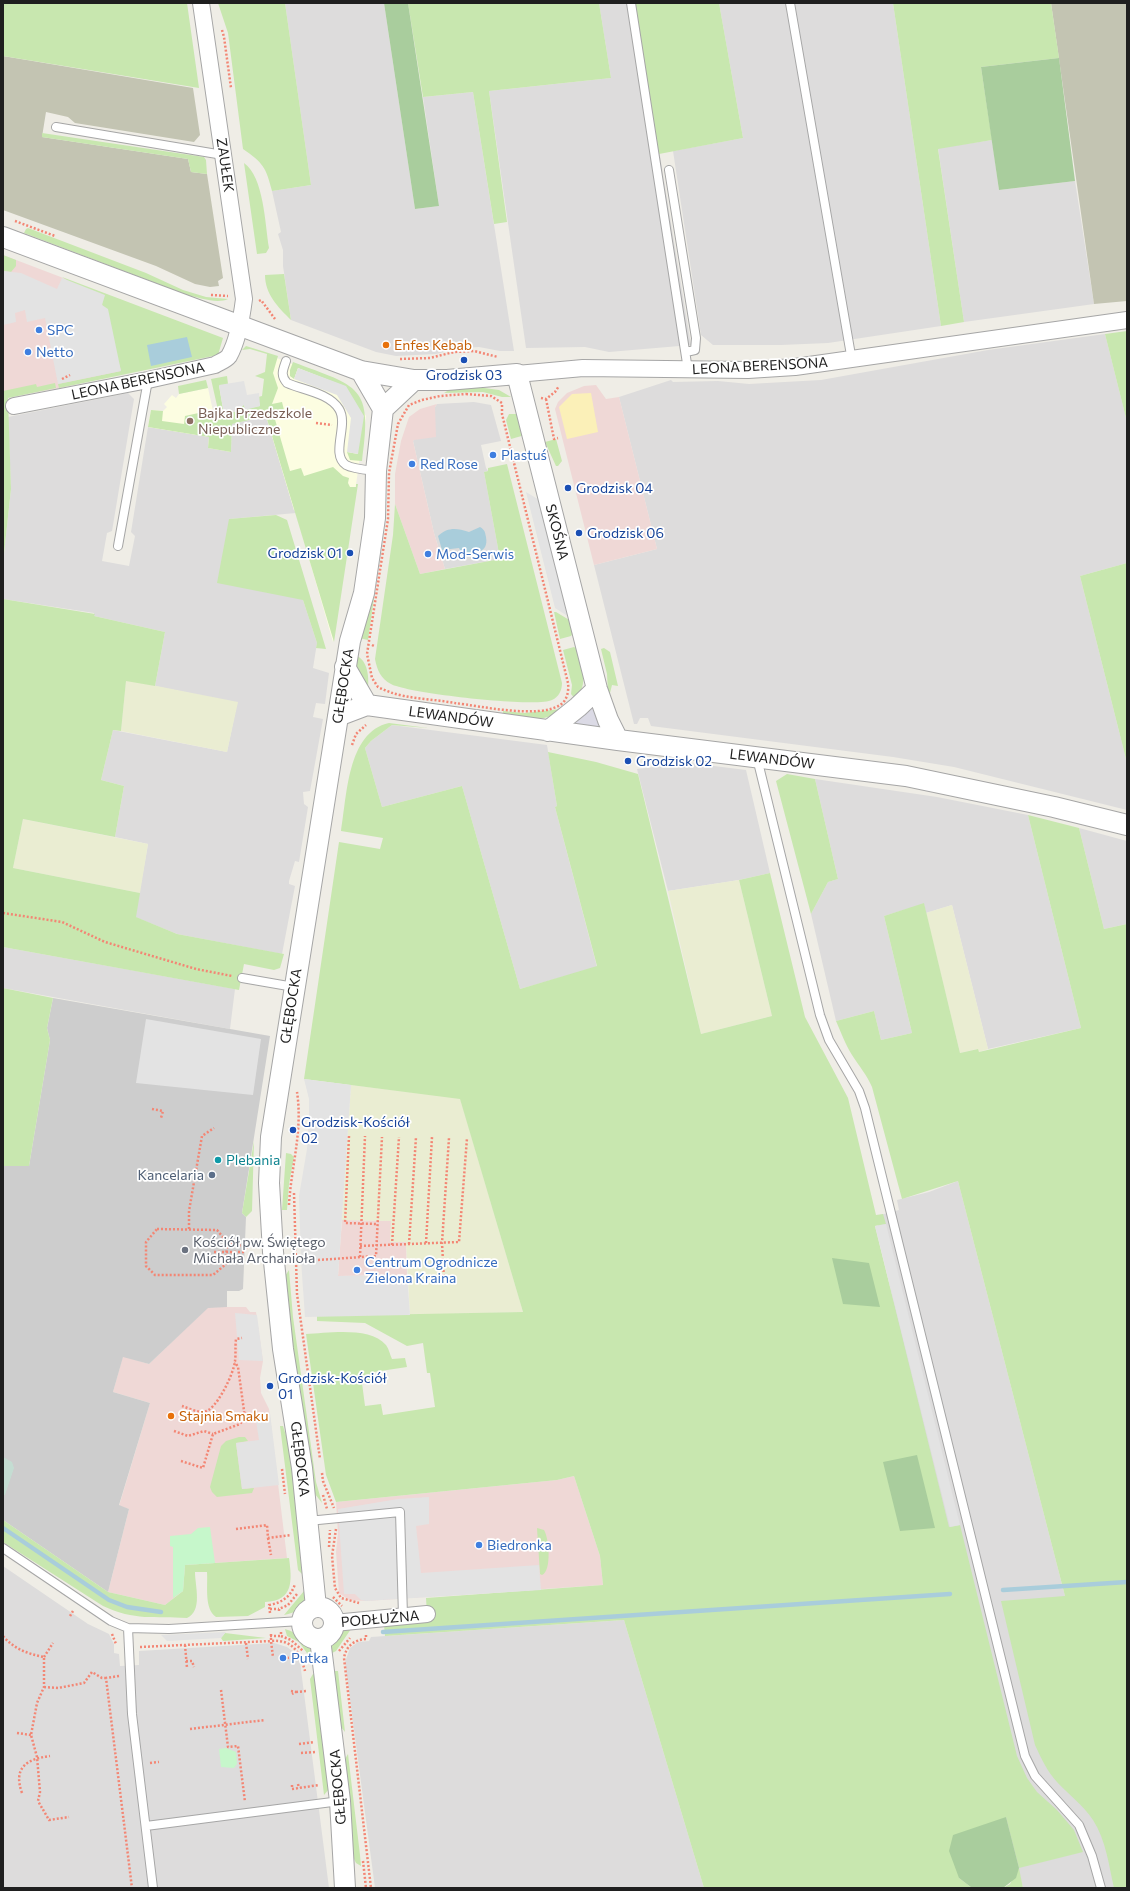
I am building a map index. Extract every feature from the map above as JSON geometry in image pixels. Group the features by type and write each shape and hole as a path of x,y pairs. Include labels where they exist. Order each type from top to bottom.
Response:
{"street":[{"name":"ZAUŁEK","path":"201,3 243,290 244,299 238,326"},
{"name":"LEONA BERENSONA","path":"3,237 238,326 361,370 414,380 447,380 583,368 688,370 795,367 852,361 1127,320"},
{"name":"LEONA BERENSONA","path":"14,406 148,380 216,364 224,361 229,355 238,326"},
{"path":"361,370 383,409 414,380"},
{"name":"SKOŚNA","path":"517,374 597,689 608,720 618,740"},
{"name":"GŁĘBOCKA","path":"316,1607 298,1524 302,1468 279,1316 273,1252 270,1183 272,1124 350,641 364,593 370,559 375,518 376,471 383,409"},
{"path":"346,667 367,705"},
{"path":"548,731 578,707 597,689"},
{"name":"LEWANDÓW","path":"338,716 367,705 548,731 906,776 1054,807 1127,825"},
{"path":"316,1607 321,1607 330,1613 334,1623 330,1634 320,1639 308,1636 302,1629 301,1621 306,1611 316,1607"},
{"name":"PODŁUŻNA","path":"334,1623 427,1614"},
{"name":"GŁĘBOCKA","path":"320,1639 331,1802 345,1888"}],"lane":[{"path":"631,3 688,370"},
{"path":"790,3 852,361"},
{"path":"56,127 223,155"},
{"path":"669,170 696,338 694,350 686,352"},
{"path":"286,361 282,372 283,378 287,383 330,399 339,409 343,420 339,451 341,460 347,465 376,471"},
{"path":"118,546 148,380"},
{"path":"757,758 820,1015 828,1040 859,1091 865,1108 1025,1756 1035,1776 1079,1825 1088,1845 1100,1888"},
{"path":"242,978 294,987"},
{"path":"298,1524 400,1512 403,1616"},
{"path":"3,1548 111,1621 128,1628 169,1629 301,1621"},
{"path":"128,1628 132,1714 153,1888"},
{"path":"146,1826 331,1802"}],"path":[{"path":"253,301 260,300 277,321"},
{"path":"396,360 403,358 438,357 454,352 474,351 503,358"},
{"path":"534,398 546,399 559,387 558,380"},
{"path":"546,399 554,438 558,438"},
{"path":"502,403 502,414 567,675 569,689 562,705"},
{"path":"333,419 333,432"},
{"path":"316,423 334,425"},
{"path":"3,913 62,922 105,942 196,969 242,978"},
{"path":"152,1109 163,1111 162,1118"},
{"path":"188,1229 189,1212 202,1136 214,1128"},
{"path":"349,1136 345,1223 378,1224"},
{"path":"360,1257 366,1136"},
{"path":"318,1260 376,1256 382,1137"},
{"path":"392,1245 399,1137"},
{"path":"409,1244 416,1137"},
{"path":"426,1243 432,1138"},
{"path":"444,1280 442,1243 449,1138"},
{"path":"360,1246 459,1242 467,1138"},
{"path":"294,1193 297,1294 320,1462"},
{"path":"227,1242 226,1264 213,1275 155,1274 146,1266 146,1242 157,1229 217,1230 227,1242 249,1248"},
{"path":"214,1252 244,1252"},
{"path":"174,1432 188,1436 204,1431 213,1434 240,1424 245,1418 235,1362 236,1339 242,1338"},
{"path":"182,1406 203,1412 209,1410 224,1390 235,1362"},
{"path":"181,1461 203,1468 213,1434"},
{"path":"321,1468 323,1481 333,1504 336,1519 336,1533 332,1556 335,1588 341,1598 345,1601 363,1604 366,1639 360,1639 348,1646 344,1658 371,1888"},
{"path":"282,1469 286,1498"},
{"path":"292,1541 291,1535 298,1524"},
{"path":"236,1529 267,1525 271,1555"},
{"path":"268,1538 291,1535"},
{"path":"272,1657 269,1605 278,1603 286,1598 294,1587 297,1579"},
{"path":"70,1616 73,1611"},
{"path":"3,1636 8,1642 25,1652 44,1657"},
{"path":"136,1647 278,1641 293,1647 300,1657 306,1677"},
{"path":"53,1643 44,1657 44,1687 37,1703 31,1735 37,1757 40,1792 38,1801 49,1820 69,1817"},
{"path":"246,1643 248,1659"},
{"path":"185,1645 187,1668"},
{"path":"287,1658 300,1657"},
{"path":"186,1661 192,1661 194,1667"},
{"path":"44,1687 58,1688 75,1686 84,1683 92,1672 102,1678 120,1676"},
{"path":"106,1678 132,1888"},
{"path":"306,1684 308,1698"},
{"path":"221,1690 228,1747 238,1746 245,1802"},
{"path":"292,1693 308,1691"},
{"path":"190,1729 264,1720"},
{"path":"17,1732 31,1735"},
{"path":"313,1735 316,1758"},
{"path":"299,1744 314,1742"},
{"path":"301,1753 315,1752"},
{"path":"22,1794 19,1783 19,1775 24,1764 37,1757 50,1756"},
{"path":"147,1763 159,1762"},
{"path":"318,1779 319,1785 331,1802"},
{"path":"298,1784 299,1788"},
{"path":"292,1785 292,1789 319,1785"}],"shaded area":[{"path":"285,3 384,3 415,209 439,206 423,97 473,92 514,351 500,351 479,347 462,348 436,354 396,356 376,352 291,320 283,266 283,250 278,234 281,232 272,191 311,185"},
{"path":"599,3 635,3 691,345 609,352 585,347 526,348 489,91 611,78"},
{"path":"719,3 893,3 941,326 828,343 781,345 713,345 701,335 673,151 743,138"},
{"path":"1051,3 1127,3 1127,301 1094,304"},
{"path":"3,56 193,88 200,135 194,142 75,123 68,117 46,112 42,137 188,159 191,172 207,174 223,278 218,281 219,286 210,287 195,284 156,266 3,210"},
{"path":"992,140 999,190 1075,181 1094,304 964,322 938,148"},
{"path":"3,255 205,332 219,352 59,388 3,398"},
{"path":"3,271 21,273 57,289 62,278 105,295 102,305 108,309 121,371 58,384 45,318 27,322 25,310 15,313 16,322 3,325"},
{"path":"1105,334 1127,422 1127,563 1080,576 1127,763 1127,810 954,767 893,757 651,726 648,718 640,718 637,724 634,724 594,565 657,549 619,397 671,380 673,382 718,381 749,384 821,380 988,350"},
{"path":"269,355 347,385 366,416 333,642 266,416"},
{"path":"298,368 346,386 364,416 358,454 347,452 351,418 337,395 294,379"},
{"path":"244,381 247,395 259,393 260,406 245,410 244,405 242,406 242,410 224,414 219,385"},
{"path":"596,385 606,399 619,397 657,549 594,565 555,409 558,402 567,393 584,386"},
{"name":"Bajka Przedszkole Niepubliczne","path":"208,388 213,411 204,412 205,418 224,414 231,452 208,448 209,437 148,427 151,410 163,411 167,407 164,404 172,395 176,398 179,394"},
{"path":"128,393 134,399 112,531 107,533 102,561 129,566 135,536 131,532 148,427 210,437 231,452 232,424 266,416 296,513 229,519 303,600 317,643 313,668 329,673 325,704 316,703 313,717 323,719 310,791 303,792 304,804 308,807 299,862 295,861 289,881 289,884 295,886 282,954 177,934 135,917 148,844 115,837 124,786 101,780 113,730 227,752 237,703 155,686 165,632 94,616 94,613 3,599 3,563 11,489 8,417"},
{"path":"474,402 491,405 501,441 481,445 488,471 484,472 500,559 445,569 434,533 413,441 437,404"},
{"path":"437,404 435,407 436,437 413,441 434,533 445,569 420,574 395,504 395,474 401,441 409,417 420,409"},
{"path":"526,492 541,501 569,617 555,608"},
{"path":"126,680 238,702 227,752 121,731"},
{"path":"592,701 606,730 562,725"},
{"path":"392,725 547,745 557,806 555,807 597,967 520,989 462,786 382,807 365,748 371,741"},
{"path":"690,763 746,770 770,873 739,880 668,891 637,769"},
{"path":"815,779 937,797 1028,815 1081,1028 988,1049 952,905 926,913 924,904 884,916 912,1033 881,1040 874,1011 836,1021 811,914 828,882 838,879"},
{"path":"23,819 148,844 140,893 13,868"},
{"path":"1079,828 1127,841 1127,924 1104,929"},
{"path":"739,880 772,1016 701,1034 668,891"},
{"path":"952,905 988,1049 979,1052 977,1049 960,1053 926,913"},
{"path":"3,947 235,989 230,1029 3,988"},
{"path":"53,998 270,1036 242,1213 246,1217 243,1289 239,1291 227,1291 227,1307 208,1308 149,1364 123,1357 113,1392 150,1403 119,1505 129,1509 108,1592 3,1520 3,1166 29,1166 50,1040 47,1028"},
{"path":"146,1019 261,1039 253,1095 136,1083"},
{"path":"304,1079 351,1085 338,1276 407,1275 410,1315 305,1317 299,1196 307,1149 309,1114 309,1099"},
{"path":"351,1085 460,1098 523,1312 410,1315 406,1242 390,1242 391,1221 342,1220"},
{"path":"958,1181 1065,1596 1127,1888 1023,1888 952,1598 876,1216 899,1210 897,1200 929,1192"},
{"path":"342,1220 391,1221 406,1242 407,1275 338,1276"},
{"path":"886,1224 960,1525 950,1527 875,1226"},
{"path":"208,1307 246,1307 250,1312 256,1312 263,1361 260,1378 261,1393 269,1409 287,1558 185,1565 183,1591 165,1605 108,1592 129,1509 119,1506 150,1403 113,1392 123,1356 149,1364"},
{"path":"235,1313 257,1315 263,1361 239,1360"},
{"path":"270,1413 279,1485 242,1489 236,1443 259,1440 255,1414"},
{"path":"3,1457 12,1462 14,1468 5,1495 3,1495"},
{"path":"574,1476 600,1556 603,1585 366,1601 349,1600 339,1593 336,1552 338,1533 336,1502 557,1480"},
{"path":"429,1497 429,1524 416,1526 421,1573 539,1565 541,1590 366,1601 361,1600 355,1594 344,1594 338,1509 398,1499"},
{"path":"3,1566 88,1624 109,1634 114,1644 114,1653 119,1654 120,1666 139,1665 139,1651 274,1643 287,1647 295,1653 300,1662 329,1888 3,1888"},
{"path":"624,1620 704,1888 375,1888 345,1662 350,1648 358,1642 369,1641 371,1637"},
{"path":"226,1632 221,1638 167,1641 161,1635"}],"green space":[{"path":"3,3 187,3 199,88 3,56"},
{"path":"218,3 285,3 311,185 272,191 268,176 263,166 243,149 228,33"},
{"path":"384,3 408,3 439,206 415,209"},
{"path":"408,3 599,3 611,78 489,91 507,222 494,224 473,92 423,97"},
{"path":"635,3 719,3 743,138 659,154"},
{"path":"893,3 1051,3 1059,58 981,67 992,140 938,149 964,322 941,326"},
{"path":"1059,58 1075,181 999,190 981,67"},
{"path":"42,133 204,157 206,160 207,174 191,172 188,159 42,137"},
{"path":"244,163 251,170 260,190 265,214 269,248 266,253 257,254"},
{"path":"28,228 146,273 183,290 206,297 228,299 214,301 187,295 24,233"},
{"path":"3,255 16,260 16,266 11,272 3,271"},
{"path":"284,274 291,320 273,300 267,288 265,275"},
{"path":"62,277 223,338 218,355 59,388 58,384 121,371 102,304"},
{"path":"1127,331 1127,422 1105,334"},
{"path":"246,346 278,356 273,373 278,388 272,404 282,402 284,410 276,413 274,416 290,471 301,468 304,476 333,467 343,476 349,478 348,483 350,487 356,487 356,484 358,484 334,642 266,416 232,424 231,452 208,448 209,437 148,427 151,410 163,411 162,421 184,424 185,416 203,412 205,418 242,410 242,406 244,405 245,409 260,406 258,397 262,396 264,379 255,376 265,372 267,354 250,349 242,350"},
{"path":"293,362 333,377 347,384 356,392 362,403 365,417 365,436 362,461 350,460 347,452 358,454 346,387 298,368 294,379 290,376 290,370"},
{"path":"227,376 228,384 219,386 223,409 218,410 211,379"},
{"path":"206,380 208,388 179,394 178,386"},
{"path":"55,383 56,388 8,398 11,489 3,563 3,391 36,384 37,387"},
{"path":"477,387 499,390 511,397 502,397 483,392 444,393 449,390"},
{"path":"509,414 519,414 525,435 511,439 506,420"},
{"path":"556,439 562,461 558,466 556,466 545,442"},
{"path":"507,464 562,683 560,693 552,700 541,702 498,701 444,695 402,688 391,684 380,674 375,659 393,535 395,504 420,574 500,559 484,472 488,471 488,468"},
{"path":"276,515 287,520 326,649 316,648 317,643 303,600 217,583 229,519"},
{"path":"1127,563 1127,763 1080,576"},
{"path":"374,598 368,640 359,638 370,601"},
{"path":"3,599 95,614 94,616 165,632 155,686 126,681 121,731 113,730 101,780 124,786 115,837 23,819 13,868 140,893 136,917 177,934 284,954 280,968 274,970 244,964 239,990 3,947"},
{"path":"554,612 571,621 574,632 571,636 560,639"},
{"path":"574,647 579,650 584,675 582,688 576,700 571,694 572,685 563,650"},
{"path":"604,648 610,652 618,686 612,685 610,693 608,693 607,674 601,649"},
{"path":"355,655 360,657 366,665 368,691 355,674"},
{"path":"561,709 549,717 535,719 506,716 503,713 503,711 524,713"},
{"path":"389,723 428,728 392,725 371,741 365,748 382,807 462,786 520,989 597,966 555,807 557,806 548,752 596,762 638,774 701,1034 772,1016 739,880 770,873 805,1017 848,1098 876,1215 883,1214 886,1224 875,1226 949,1527 960,1525 1017,1756 1027,1778 1037,1792 1057,1810 1074,1830 1083,1852 1019,1868 1006,1817 959,1878 972,1888 704,1888 624,1620 385,1636 384,1625 427,1614 426,1598 603,1585 600,1556 574,1476 557,1480 336,1502 326,1475 306,1334 348,1332 370,1335 379,1339 386,1345 392,1359 405,1358 407,1367 374,1372 374,1381 362,1383 365,1406 381,1404 383,1415 435,1407 430,1373 427,1373 423,1343 407,1346 365,1323 317,1321 317,1316 523,1312 460,1099 304,1079 339,842 380,849 383,838 341,831 348,784 357,752 365,739 375,729"},
{"path":"787,774 815,779 838,879 828,882 811,914 776,781"},
{"path":"1028,815 1079,828 1104,929 1127,924 1127,1888 1114,1888 1101,1836 1093,1820 1053,1778 1035,1745 1001,1601 1065,1596 958,1181 902,1199 872,1087 845,1042 836,1021 874,1011 881,1040 912,1033 884,916 924,903 960,1053 978,1049 979,1052 1081,1028"},
{"path":"3,988 53,998 47,1028 50,1040 29,1166 3,1166"},
{"path":"254,1141 252,1211 246,1217 242,1213"},
{"path":"286,1153 291,1154 294,1157 289,1184 287,1210 282,1210"},
{"path":"832,1258 869,1263 880,1307 843,1304"},
{"path":"289,1270 293,1317 316,1482 322,1503 311,1487 286,1302 285,1276"},
{"path":"280,1426 283,1426 290,1448 302,1574 298,1570"},
{"path":"239,1437 245,1437 248,1441 236,1443 242,1489 254,1488 252,1493 217,1497 212,1492 210,1487 221,1446 226,1441"},
{"path":"917,1455 935,1528 900,1531 883,1462"},
{"path":"3,1520 108,1592 165,1605 183,1591 185,1565 289,1558 291,1574 289,1588 281,1598 274,1601 265,1602 265,1607 248,1616 216,1617 212,1613 208,1603 207,1572 195,1572 197,1604 192,1615 187,1618 145,1617 125,1614 103,1606 3,1542"},
{"path":"210,1527 215,1563 185,1565 183,1591 173,1598 173,1547 170,1546 170,1536 191,1534 198,1528"},
{"path":"537,1528 544,1530 546,1534 549,1554 547,1567 542,1575 540,1574"},
{"path":"304,1591 305,1601 303,1605 293,1613 284,1615"},
{"path":"285,1629 295,1633 303,1639 314,1657 309,1656 299,1642 287,1636"},
{"path":"351,1629 336,1651 330,1654 335,1637 346,1630"},
{"path":"225,1633 266,1638 223,1641 221,1638"},
{"path":"333,1671 338,1671 345,1732 341,1727"},
{"path":"313,1674 316,1674 329,1789 324,1795 310,1679"},
{"path":"226,1748 236,1752 237,1764 234,1768 221,1767 219,1749"},
{"path":"348,1754 361,1866 356,1863 352,1855 345,1765 345,1759"},
{"path":"1006,1817 1019,1868 1016,1878 1003,1888 972,1888 959,1878 949,1851 953,1835"},
{"path":"1019,1868 1023,1888 1003,1888 1010,1884"}],"sand":[{"path":"591,393 598,432 567,439 559,407 572,394"}],"water":[{"path":"187,337 192,357 151,366 147,345"},
{"path":"480,527 484,531 486,543 483,550 480,552 462,554 459,548 442,550 438,536 445,531 452,529 469,532"}],"waterway":[{"path":"3,1528 109,1600 127,1607 161,1612"},
{"path":"1003,1590 1127,1582"},
{"path":"383,1632 950,1594"}],"place":[{"name":"SPC","path":"39,330"},
{"name":"Enfes Kebab","path":"386,345"},
{"name":"Netto","path":"28,352"},
{"name":"Grodzisk 03","path":"464,360"},
{"name":"Bajka Przedszkole Niepubliczne","path":"190,421"},
{"name":"Plastuś","path":"493,455"},
{"name":"Red Rose","path":"412,464"},
{"name":"Grodzisk 04","path":"568,488"},
{"name":"Grodzisk 06","path":"579,533"},
{"name":"Grodzisk 01","path":"350,553"},
{"name":"Mod-Serwis","path":"428,554"},
{"name":"Grodzisk 02","path":"628,761"},
{"name":"Grodzisk-Kościół 02","path":"293,1130"},
{"name":"Plebania","path":"218,1160"},
{"name":"Kancelaria","path":"212,1175"},
{"name":"Kościół pw. Świętego Michała Archanioła","path":"185,1250"},
{"name":"Centrum Ogrodnicze Zielona Kraina","path":"357,1270"},
{"name":"Grodzisk-Kościół 01","path":"270,1386"},
{"name":"Stajnia Smaku","path":"171,1416"},
{"name":"Biedronka","path":"479,1545"},
{"name":"Putka","path":"283,1658"}]}
